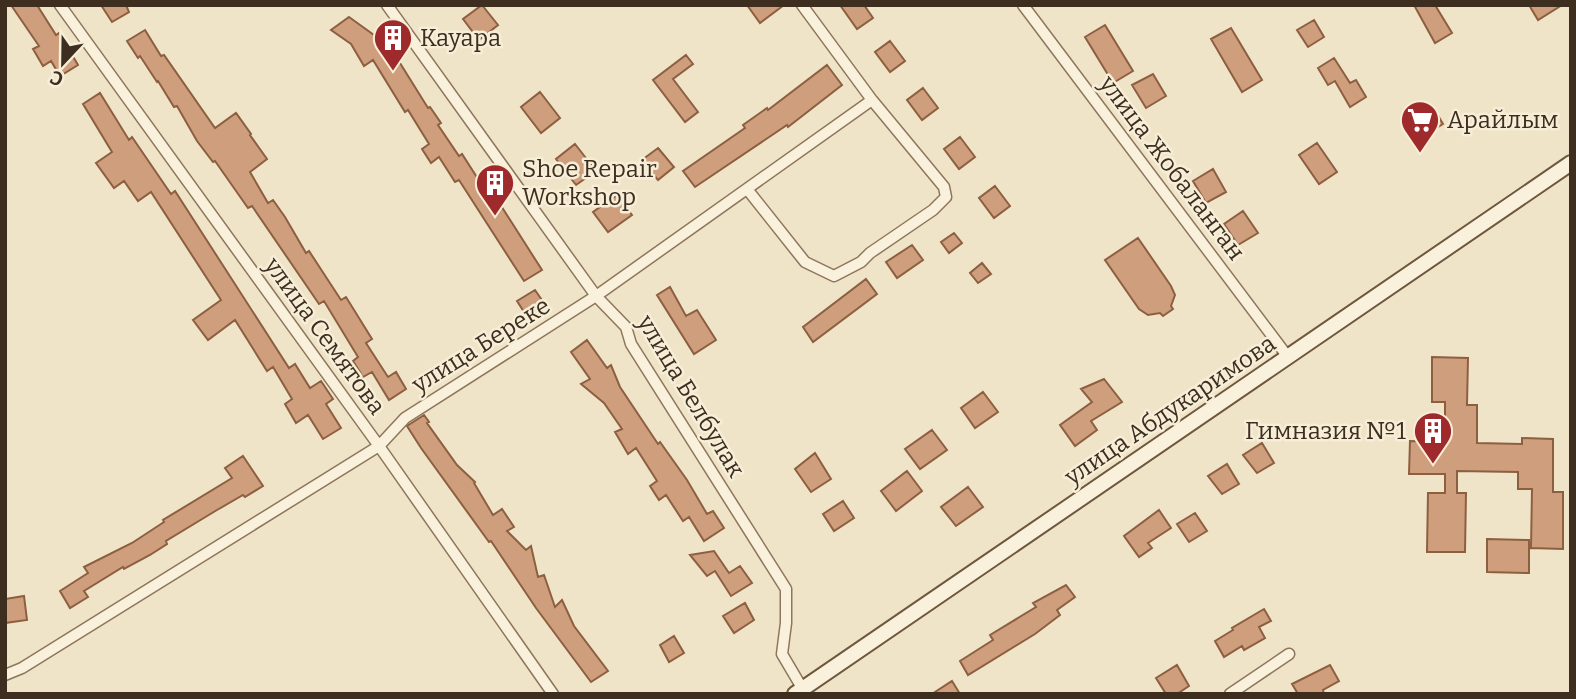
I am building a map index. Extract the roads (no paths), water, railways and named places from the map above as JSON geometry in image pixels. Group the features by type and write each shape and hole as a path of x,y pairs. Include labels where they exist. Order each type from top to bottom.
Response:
{"main road":[{"name":"улица Абдукаримова","path":"801,692 1571,163"}],"street":[{"name":"улица Семятова","path":"60,5 379,446 553,694"},
{"name":"улица Белбулак","path":"387,5 596,296 626,327 631,344 786,589 786,624 782,654 801,692"},
{"path":"747,189 806,262 834,276 861,262 933,210 946,197 944,187 872,100 802,5"},
{"name":"улица Жобаланган","path":"1023,5 1287,357"},
{"name":"улица Береке","path":"5,675 22,668 379,446 404,418 596,296 872,100"},
{"path":"1230,694 1289,654"}],"place":[{"name":"Кауара","path":"393,72"},
{"name":"Арайлым","path":"1420,154"},
{"name":"Shoe Repair Workshop","path":"495,217"},
{"name":"Гимназия №1","path":"1433,465"}]}
